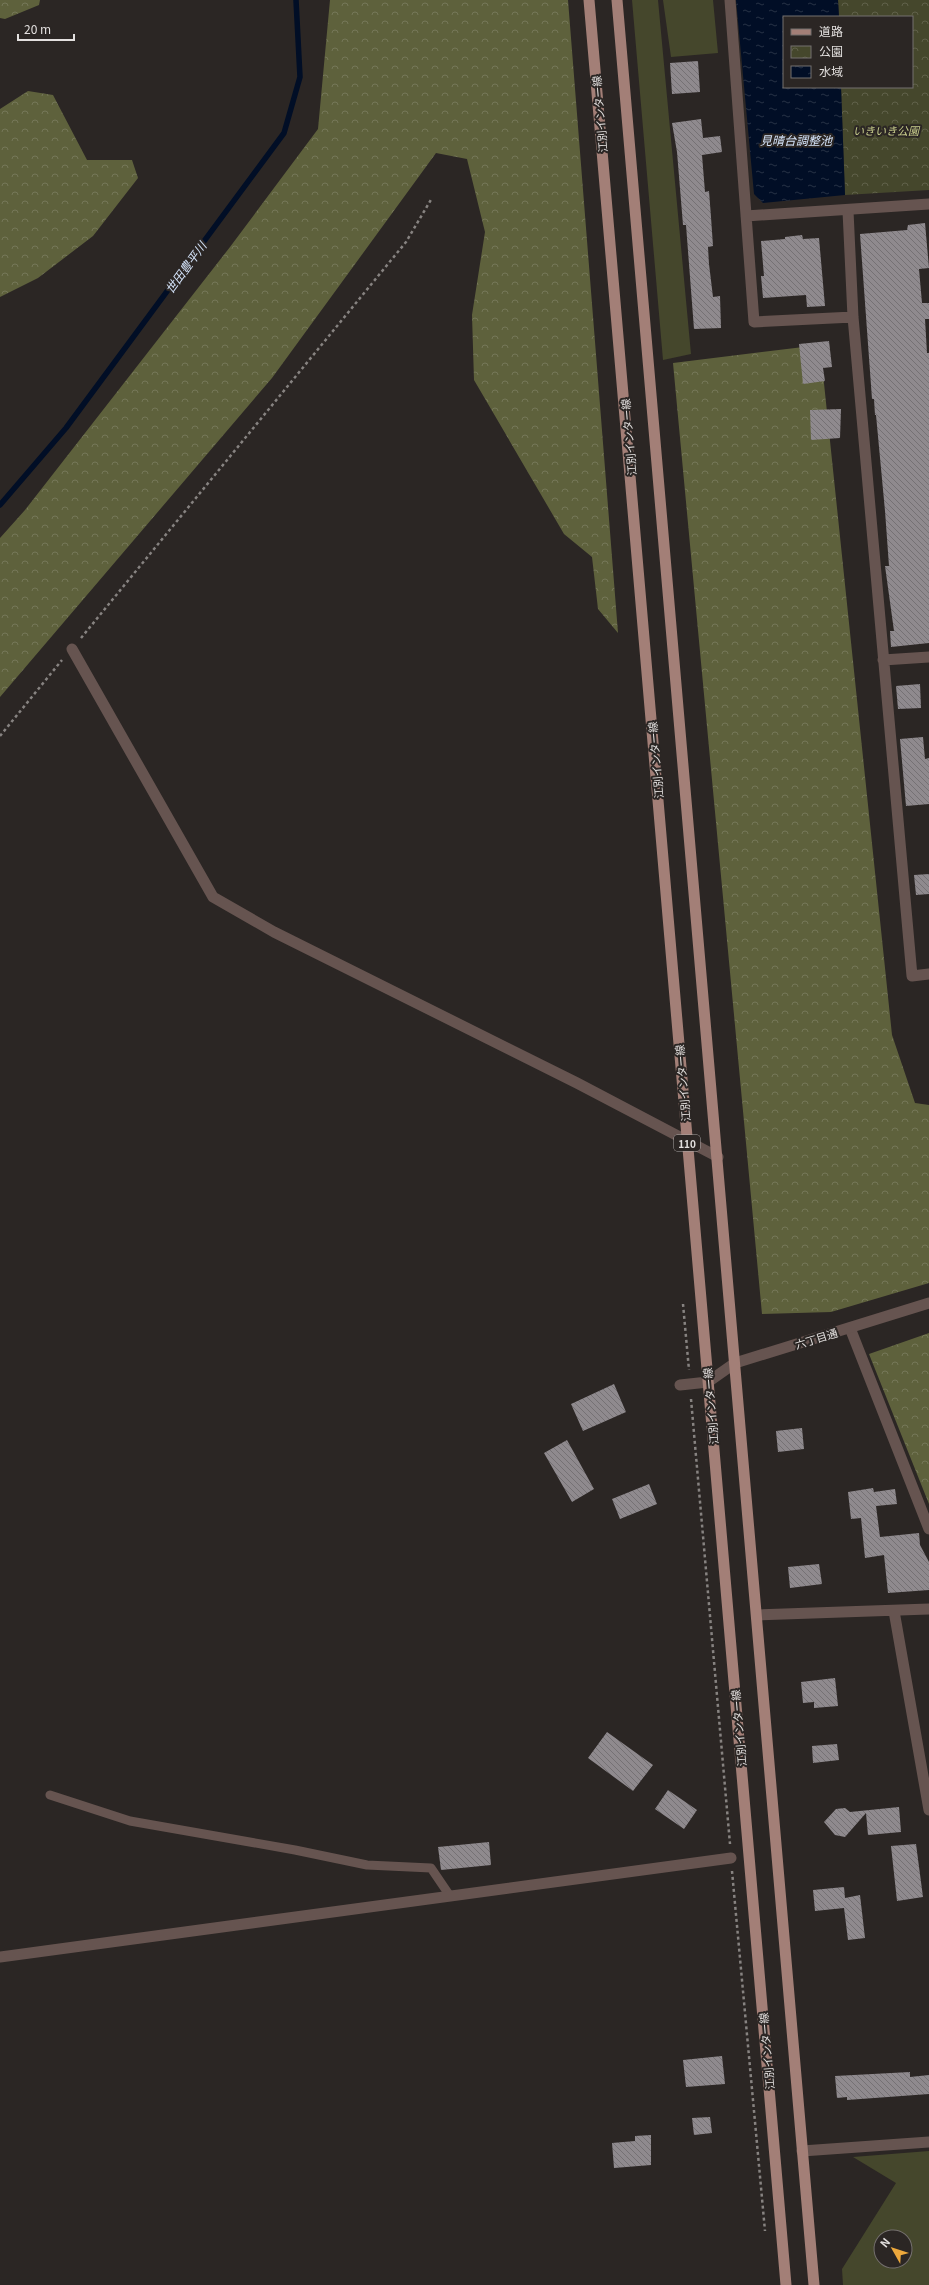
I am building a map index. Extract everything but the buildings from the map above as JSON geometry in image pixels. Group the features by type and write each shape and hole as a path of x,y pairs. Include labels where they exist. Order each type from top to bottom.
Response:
{"main road":[{"name":"江別インター線","path":"590,0 786,2285"},
{"name":"110","path":"617,0 814,2285"}],"street":[{"path":"730,0 754,322 853,317"},
{"path":"746,216 848,211 929,204"},
{"path":"848,211 853,317 912,976 929,974"},
{"path":"72,649 213,897 274,932 577,1083 687,1140 718,1158"},
{"path":"883,660 929,657"},
{"name":"六丁目通","path":"708,1382 735,1363 929,1303"},
{"path":"850,1328 929,1529"},
{"path":"685,1384 708,1382"},
{"path":"757,1615 929,1609"},
{"path":"894,1610 929,1810"},
{"path":"0,1957 731,1858"},
{"path":"802,2151 929,2142"}],"lane":[{"path":"50,1795 130,1821 272,1845 367,1865 431,1868 450,1896"}],"path":[{"path":"0,736 406,242 432,198"},
{"path":"684,1304 685,1384 731,1858 765,2238"}],"green space":[{"path":"0,0 40,0 39,5 5,19 0,18"},
{"path":"330,0 568,0 618,633 598,609 592,557 564,534 474,380 472,315 485,232 467,159 436,153 272,378 0,697 0,538 25,510 230,247 318,129"},
{"path":"632,0 658,0 691,354 663,360"},
{"path":"663,0 713,0 718,53 671,57"},
{"name":"いきいき公園","path":"838,0 929,0 929,190 845,195 841,88 913,88 913,16 839,16"},
{"path":"28,91 53,95 87,160 132,160 138,178 93,236 38,278 0,297 0,109"},
{"path":"820,345 892,1035 915,1103 929,1105 929,1283 831,1312 762,1314 673,363"},
{"path":"929,1333 929,1504 869,1354"},
{"path":"929,2151 929,2285 843,2285 842,2269 896,2183 853,2157"}],"water":[{"name":"見晴台調整池","path":"736,0 838,0 839,16 783,16 783,88 841,88 845,195 763,203 754,194"}],"waterway":[{"name":"世田豊平川","path":"0,505 66,428 284,133 300,77 296,0"}]}
